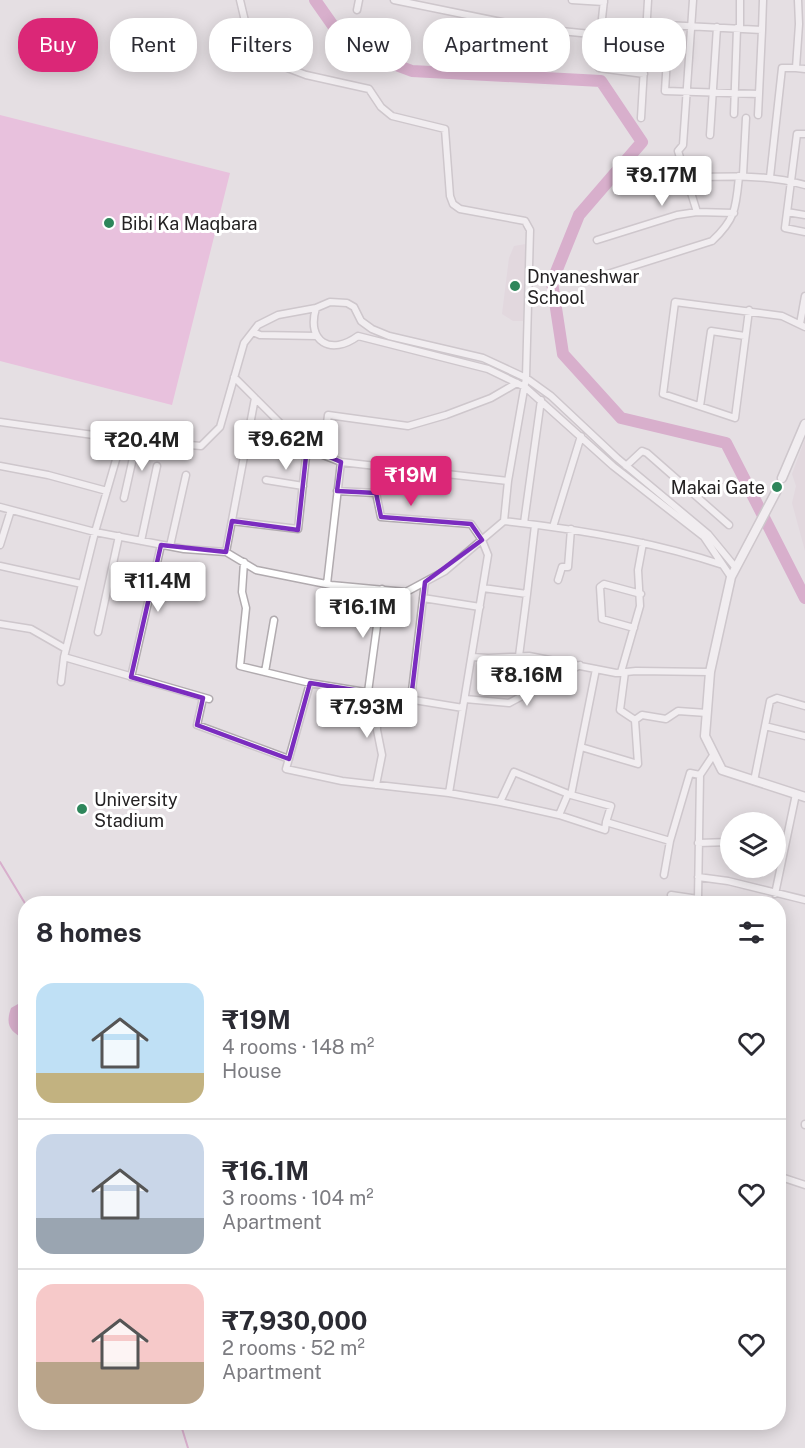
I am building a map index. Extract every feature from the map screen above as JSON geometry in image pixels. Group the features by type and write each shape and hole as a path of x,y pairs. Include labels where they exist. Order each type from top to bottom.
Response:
{"street":[{"path":"0,507 95,532 170,546 226,552 256,570 327,584 406,592 445,571 504,521 508,481 526,378 530,230 525,221 460,208 453,204 450,196 445,129 392,116 381,107 369,89 306,75 254,55 240,0"},
{"path":"357,10 359,0"},
{"path":"394,0 531,28 582,33"},
{"path":"572,0 604,1 602,18"},
{"path":"647,18 648,0"},
{"path":"693,0 682,145 678,152 697,212"},
{"path":"734,114 740,0"},
{"path":"758,115 763,0"},
{"path":"796,68 802,25 798,0"},
{"path":"686,26 762,30"},
{"path":"710,135 717,27"},
{"path":"770,177 782,68 805,69"},
{"path":"629,72 644,74 641,118"},
{"path":"666,72 665,90 667,92 759,94"},
{"path":"598,277 712,241 726,228 734,213 741,175 746,118"},
{"path":"805,134 797,134 784,228 805,232"},
{"path":"686,178 741,175 770,177 805,185"},
{"path":"597,240 677,215 697,212 734,213"},
{"path":"787,212 805,215"},
{"path":"749,310 735,418 663,394 675,302 749,310 782,316 803,326 805,296"},
{"path":"0,422 122,439 201,446 220,427 244,343 258,325 278,315 316,308 330,302 347,303 354,307 361,321 372,329 389,336 483,358 526,378 551,396 626,466 708,534 736,568"},
{"path":"316,308 313,323 317,336 327,344 343,345 358,336 488,369 525,387 613,466 704,537 731,577"},
{"path":"358,336 361,321"},
{"path":"700,406 711,331 745,336"},
{"path":"253,332 260,335 317,336"},
{"path":"234,377 295,438 307,447 341,462 508,481"},
{"path":"323,455 328,416 408,426 482,401 516,383"},
{"path":"226,552 255,398"},
{"path":"524,524 541,400"},
{"path":"782,478 805,424"},
{"path":"553,527 580,436"},
{"path":"61,682 64,657 95,532 122,439"},
{"path":"124,498 137,440"},
{"path":"232,521 297,529 307,447"},
{"path":"626,466 642,451 647,453 729,525"},
{"path":"327,584 341,462"},
{"path":"0,466 48,475 107,491"},
{"path":"141,541 157,466"},
{"path":"170,546 186,476"},
{"path":"266,480 303,486"},
{"path":"777,490 731,577 710,672 705,736 722,770 805,797"},
{"path":"338,491 376,493 381,517 471,524 482,540 488,555 449,793"},
{"path":"0,545 11,510"},
{"path":"504,521 571,529 643,543 723,565"},
{"path":"519,656 535,525"},
{"path":"558,580 562,567 568,567 571,529"},
{"path":"98,632 119,536"},
{"path":"635,720 620,710 623,672 640,606 638,570 643,543"},
{"path":"131,677 161,544"},
{"path":"244,562 242,592 246,608 240,666 310,682 463,708"},
{"path":"0,566 82,584"},
{"path":"411,699 425,582"},
{"path":"634,628 602,618 600,586 604,584 641,594"},
{"path":"483,588 527,594"},
{"path":"368,692 382,590"},
{"path":"423,598 480,607"},
{"path":"265,672 274,620"},
{"path":"0,624 32,629 66,649"},
{"path":"472,657 529,656 623,672 710,672"},
{"path":"64,657 206,698 197,725 289,759"},
{"path":"465,699 509,703 580,665"},
{"path":"559,815 570,795 596,669"},
{"path":"310,682 286,769 342,781 449,793 500,802 559,815 604,830 611,806 570,795 514,772 500,802"},
{"path":"376,785 382,755 377,730 377,694"},
{"path":"754,781 770,701 774,698 805,706"},
{"path":"635,720 642,715 666,719 678,711 707,713"},
{"path":"581,747 638,764 635,720"},
{"path":"765,726 805,736"},
{"path":"698,896 700,775 714,754"},
{"path":"664,875 670,841 690,774 700,775"},
{"path":"775,894 796,794"},
{"path":"606,822 670,841"},
{"path":"698,843 720,842"},
{"path":"698,877 728,881 785,896"},
{"path":"671,895 678,896"},
{"path":"786,896 805,900"},
{"path":"786,1179 805,1185"}],"highlighted area":[{"path":"307,447 341,462 337,491 376,493 381,517 471,524 482,540 425,582 411,699 310,683 289,759 197,725 203,698 131,677 161,545 226,552 232,521 298,530"}],"shaded area":[{"name":"Bibi Ka Maqbara","path":"0,115 230,173 172,405 0,361"},
{"name":"Dnyaneshwar School","path":"526,244 523,321 513,321 502,314 509,258 514,246"},
{"path":"805,439 805,551 792,503 796,486 792,474"},
{"path":"18,1004 18,1035 10,1027 11,1008"}],"waterway":[{"path":"315,0 348,47 412,71 601,81 642,142 579,215 552,282 563,354 621,418 726,443 805,598"},
{"path":"0,862 21,896"},
{"path":"182,1430 188,1448"}],"place":[{"name":"Bibi Ka Maqbara","path":"109,223"},
{"name":"Dnyaneshwar School","path":"515,286"},
{"name":"Makai Gate","path":"777,487"},
{"name":"University Stadium","path":"82,809"}]}
